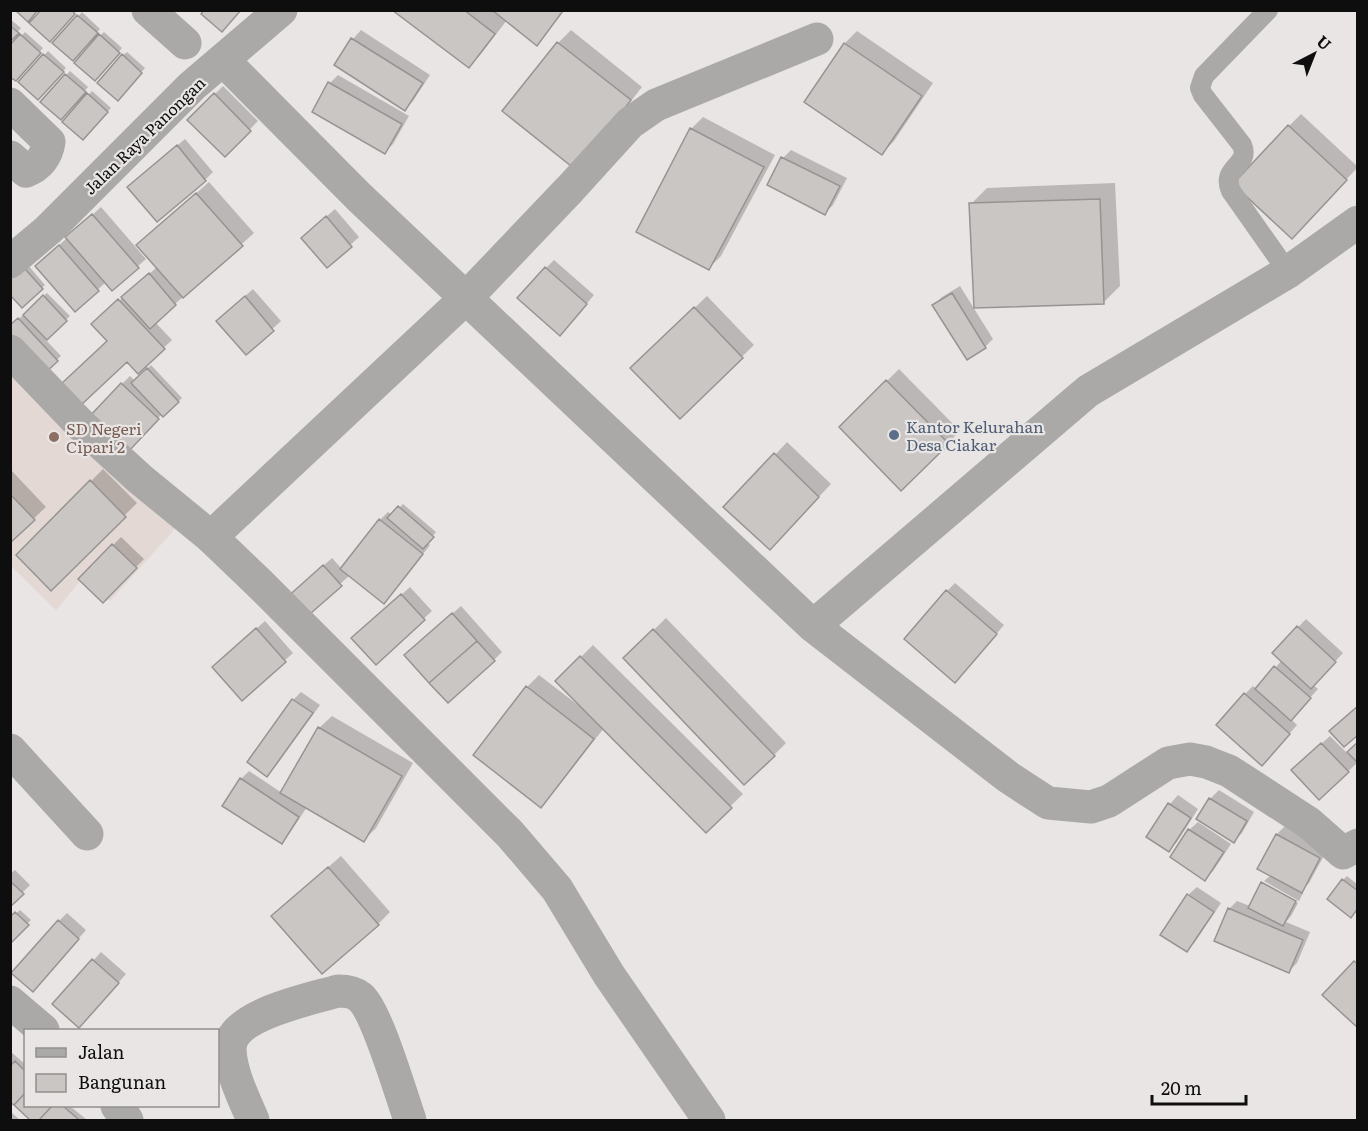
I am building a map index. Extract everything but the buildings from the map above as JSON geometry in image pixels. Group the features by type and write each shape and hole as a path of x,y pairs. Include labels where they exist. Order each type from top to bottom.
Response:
{"street":[{"path":"148,10 185,43"},
{"name":"Jalan Raya Panongan","path":"10,262 48,230 192,86 281,10"},
{"path":"211,537 466,297 630,123 656,105 817,39"},
{"path":"223,60 359,197 813,626 1008,777 1048,803 1091,807 1109,801 1168,763 1190,759 1206,762 1229,771 1353,854"},
{"path":"10,104 49,142 44,158 35,167 26,171 10,157"},
{"path":"813,626 1088,391 1288,272 1358,222"},
{"path":"10,351 82,426 140,479 211,537 510,834 557,889 609,975 710,1120"},
{"path":"10,750 87,834"},
{"path":"253,1120 236,1077 230,1049 232,1037 244,1024 266,1013 338,991 349,992 360,997 372,1014 410,1120"},
{"path":"10,1002 42,1029"},
{"path":"118,1107 127,1120"}],"lane":[{"path":"1268,10 1204,76 1200,88 1245,152 1227,183 1288,272"}],"shaded area":[{"name":"SD Negeri Cipari 2","path":"10,354 183,520 110,601 80,581 56,610 11,566"}],"place":[{"name":"Kantor Kelurahan Desa Ciakar","path":"894,435"},
{"name":"SD Negeri Cipari 2","path":"54,437"}]}
